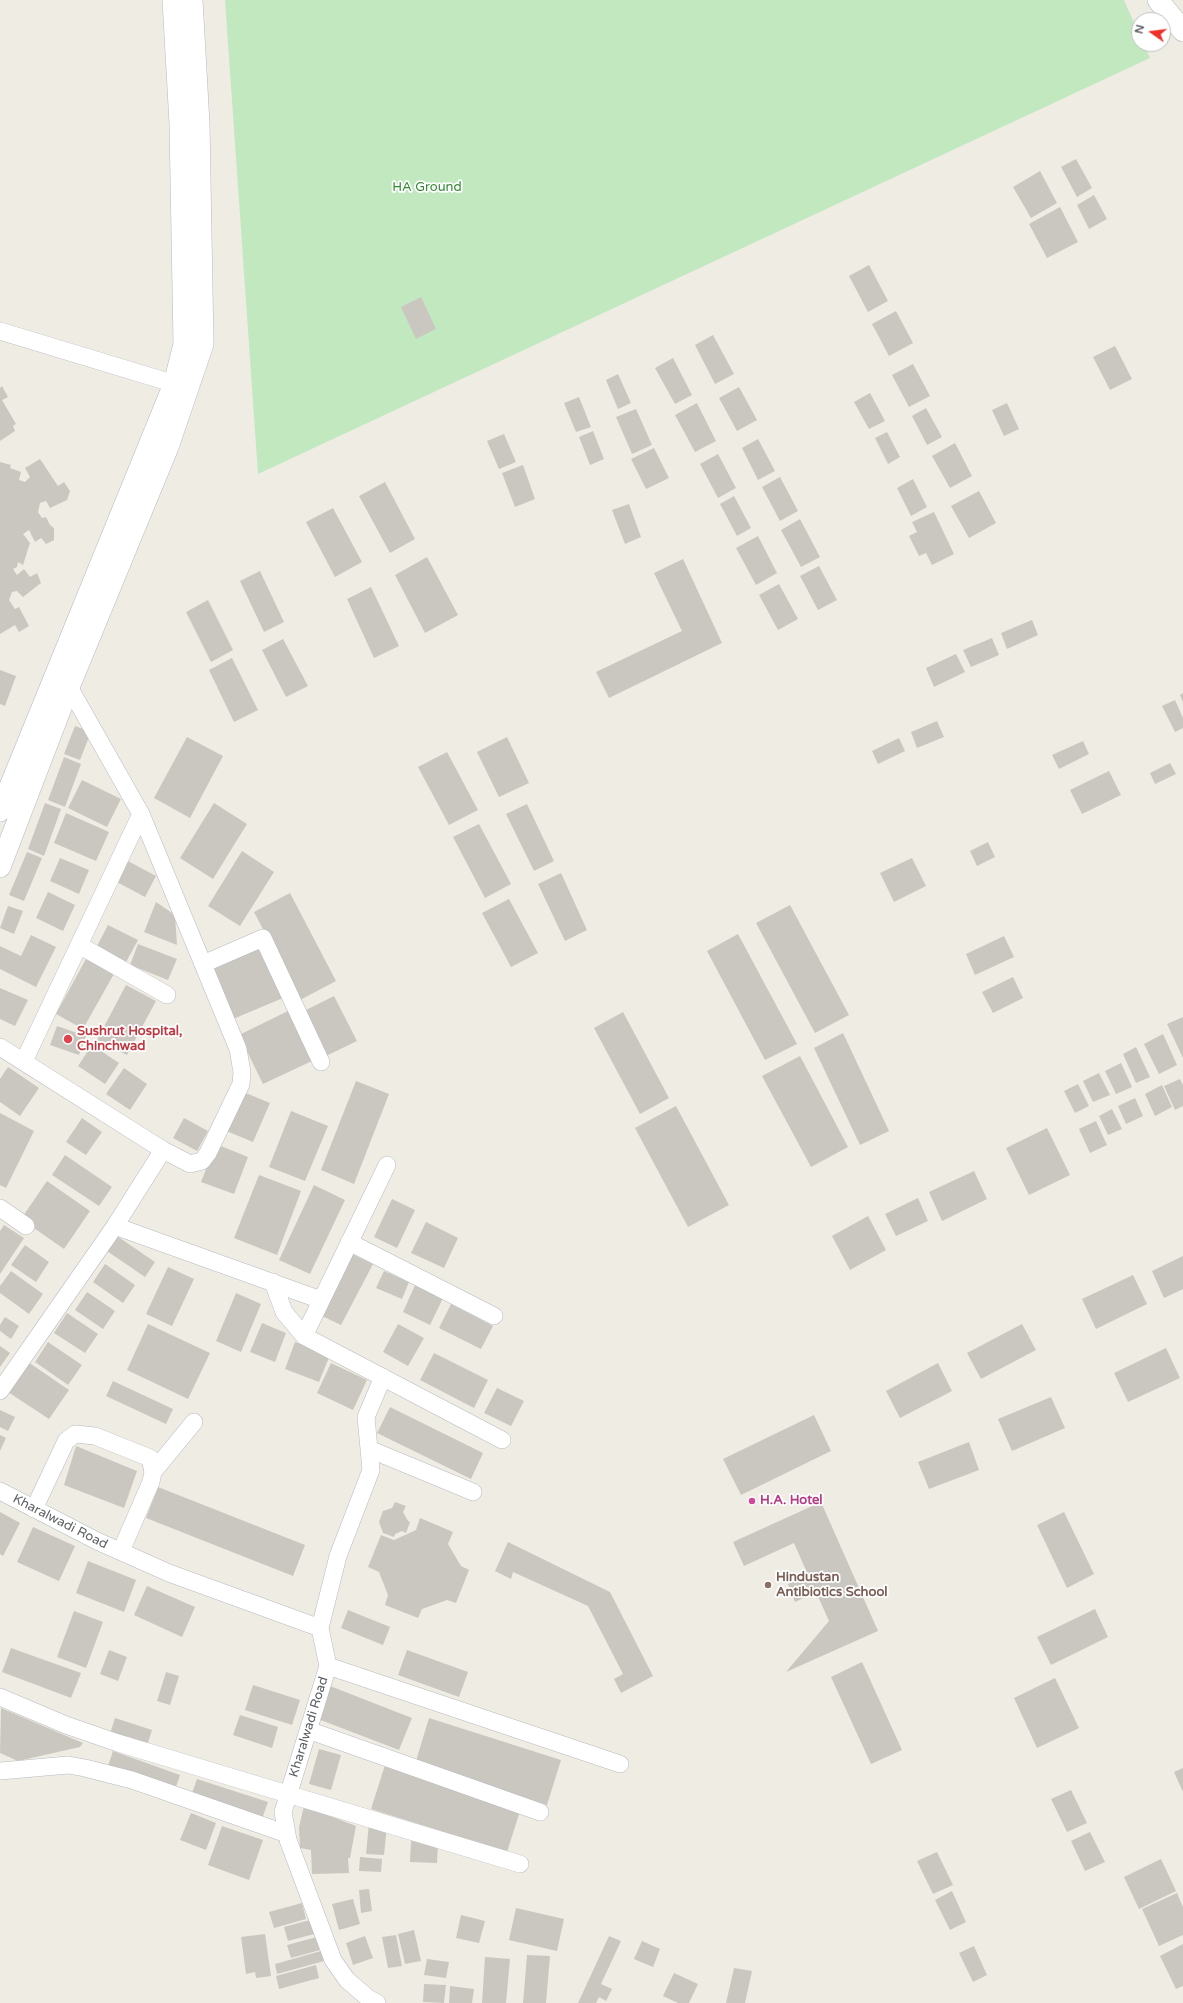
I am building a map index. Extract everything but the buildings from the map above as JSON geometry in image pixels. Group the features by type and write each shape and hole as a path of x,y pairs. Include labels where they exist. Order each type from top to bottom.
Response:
{"street":[{"path":"173,0 180,124 184,344 181,386"},
{"path":"0,867 61,684 181,386 203,344 199,123 192,0"},
{"path":"1158,0 1183,31"},
{"path":"0,331 181,386"},
{"path":"0,811 61,684"},
{"path":"0,1047 163,1150 190,1164 202,1161 214,1144 241,1084 242,1072 238,1049 141,814 61,684"},
{"path":"24,1061 141,814"},
{"path":"203,964 263,938 321,1062"},
{"path":"79,946 168,995"},
{"path":"0,1391 115,1226 163,1150"},
{"path":"304,1336 387,1165"},
{"path":"0,1208 26,1226"},
{"path":"115,1226 321,1300"},
{"path":"349,1242 494,1316"},
{"path":"273,1282 284,1312 304,1336 502,1440"},
{"path":"320,1628 338,1556 371,1470 366,1417 383,1377"},
{"path":"153,1472 194,1422"},
{"path":"34,1509 66,1441 75,1434 95,1436 150,1458 153,1472 151,1482 121,1551"},
{"path":"369,1449 473,1492"},
{"name":"Kharalwadi Road","path":"0,1491 169,1574 320,1628 328,1666 283,1812 287,1834 333,1960 347,1980 368,1998 377,2003"},
{"path":"328,1666 620,1764"},
{"path":"0,1697 66,1725 118,1743 520,1864"},
{"path":"308,1730 540,1812"},
{"path":"0,1771 68,1765 85,1768 132,1780 287,1834"}],"green space":[{"name":"HA Ground","path":"225,0 1124,0 1131,16 1131,52 1147,52 1150,58 258,474"}],"place":[{"name":"Sushrut Hospital, Chinchwad","path":"68,1039"},
{"name":"H.A. Hotel","path":"752,1501"},
{"name":"Hindustan Antibiotics School","path":"768,1585"}]}
